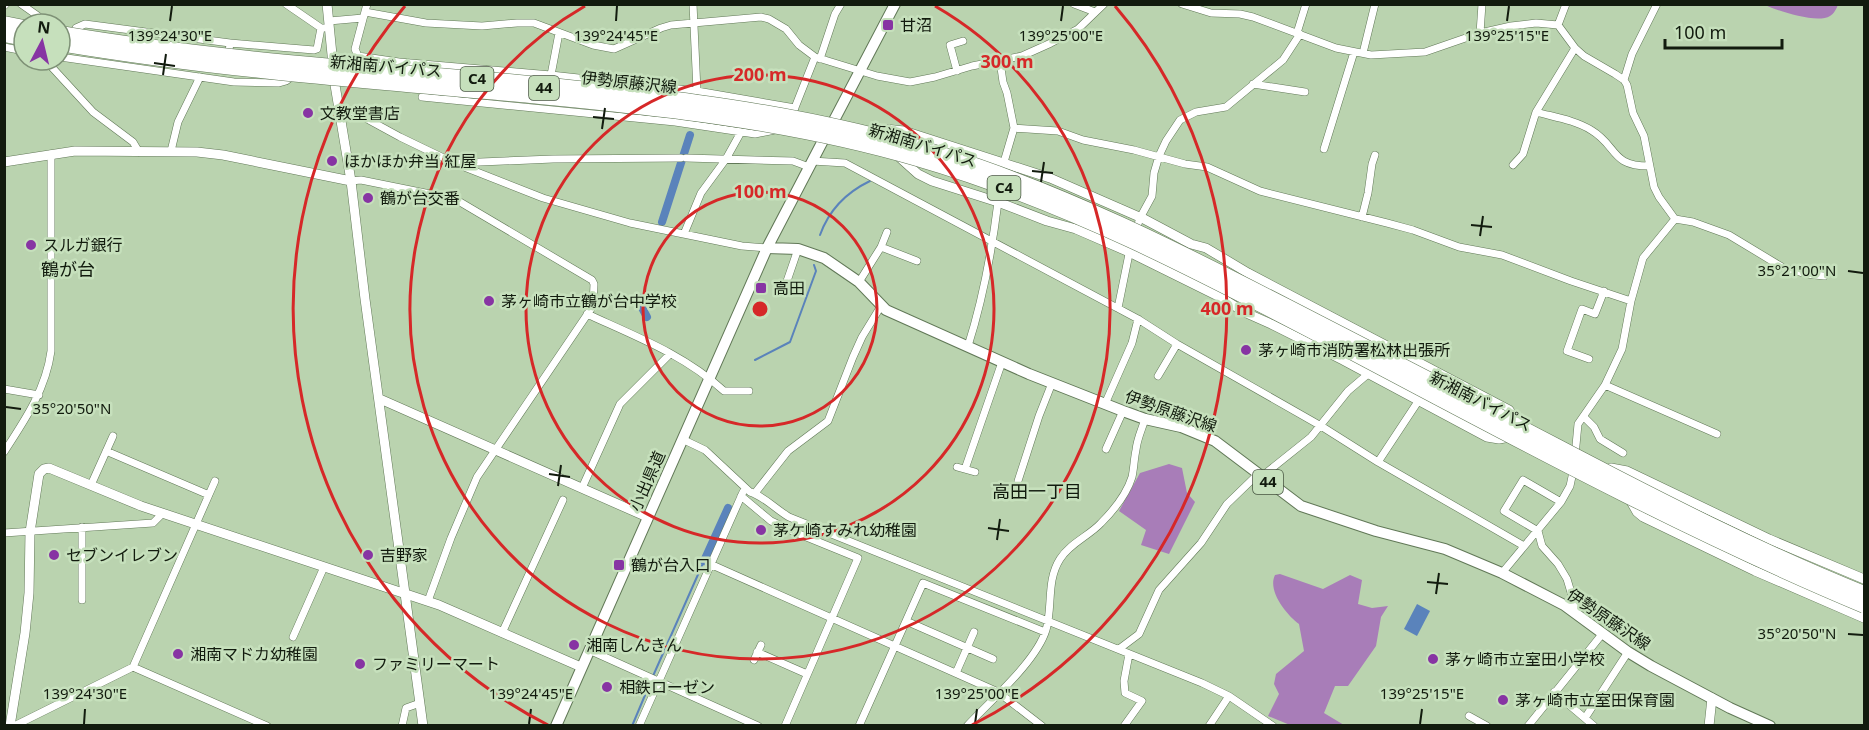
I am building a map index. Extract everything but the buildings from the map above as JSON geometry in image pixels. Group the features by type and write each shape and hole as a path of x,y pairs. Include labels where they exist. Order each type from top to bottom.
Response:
{"highway":[{"name":"新湘南バイパス","path":"72,39 686,99 833,125 947,156 1033,186 1140,231 1659,499 1864,593"},
{"name":"新湘南バイパス","path":"72,40 229,68 685,112 792,129 859,143 918,159 1033,199 1139,244 1287,318 1659,512 1743,553 1864,606"}],"main road":[{"path":"767,248 895,4"},
{"name":"伊勢原藤沢線","path":"72,39 448,86 788,117"},
{"name":"伊勢原藤沢線","path":"72,40 160,57 298,71 376,73 660,100 788,117 828,130"},
{"path":"660,87 660,100"},
{"name":"伊勢原藤沢線","path":"767,248 798,249 824,258 859,282 881,306 1052,383 1145,419 1181,427 1206,436 1301,506 1376,531 1444,549 1502,573 1573,611 1628,652 1712,698 1770,726"},
{"name":"小出県道","path":"556,726 767,248"}],"street":[{"path":"286,4 326,26"},
{"path":"327,4 326,26 351,181 423,726"},
{"path":"693,4 697,91"},
{"path":"422,97 675,122 764,134 775,130 788,117 841,4"},
{"path":"1074,4 1095,12"},
{"path":"72,31 85,24 230,43 314,50 318,49 326,26 365,11 426,23 482,26 534,23 593,45 614,49 661,28 761,17 786,29 799,45 817,58 910,82 1022,56 1078,29 1104,4"},
{"path":"1182,4 1211,13 1253,17 1336,48 1363,54 1425,52 1480,33 1511,26 1536,23 1558,25 1584,57 1624,80 1633,113 1644,136 1654,187 1675,219 1700,224 1729,235 1782,267 1806,274 1824,276"},
{"path":"1118,308 1129,252 1140,218 1152,196 1154,172 1166,141 1180,120 1196,112 1226,107 1283,60 1298,34 1306,4"},
{"path":"1363,54 1375,4"},
{"path":"1480,33 1482,4"},
{"path":"1558,25 1566,4"},
{"path":"1624,80 1632,54 1657,4"},
{"path":"365,11 355,49 358,56 697,91 788,117"},
{"path":"550,75 559,33"},
{"path":"957,71 950,45 963,41"},
{"path":"228,58 230,43"},
{"path":"1513,165 1523,154 1536,112 1575,48"},
{"path":"1324,149 1354,52"},
{"path":"72,59 234,82 266,84 286,81 298,71"},
{"path":"1000,61 1002,82 1007,93 1014,128 1004,162"},
{"path":"376,73 399,62"},
{"path":"56,72 93,112 133,142 139,152"},
{"path":"171,152 178,122 200,77"},
{"path":"1253,84 1305,92"},
{"path":"448,86 452,100"},
{"path":"338,106 454,163 543,198 630,223 742,246 767,248"},
{"path":"1536,112 1583,125 1594,132 1624,162 1633,166 1649,166"},
{"path":"1014,128 1058,131 1083,140 1207,167 1260,191 1413,230 1459,247 1502,255 1631,301"},
{"path":"828,130 867,135 885,129 904,131 1004,162 1085,192 1214,252 1248,273 1509,410 1519,423 1522,434"},
{"path":"828,130 893,152 918,174 932,181 1076,229 1129,252 1487,436 1499,439 1522,434 1593,473 1600,473 1611,468 1627,471 1769,539 1864,579"},
{"path":"684,234 701,193 726,159 741,132"},
{"path":"4,162 75,151 210,153 351,181 360,180 455,200 591,280 594,284 593,306 477,477 428,601"},
{"path":"5,450 39,394 48,371 51,351 51,154"},
{"path":"1362,217 1375,155"},
{"path":"454,163 553,159 684,158 793,161 811,164 845,163 1118,308 1524,546"},
{"path":"968,346 993,241 998,202"},
{"path":"1502,573 1561,502 1570,486 1575,463 1578,424 1605,385 1623,349 1631,301 1643,258 1675,219"},
{"path":"859,282 881,247 887,232"},
{"path":"881,247 917,261"},
{"path":"786,284 798,249"},
{"path":"1589,359 1567,351 1582,309 1595,314 1604,291"},
{"path":"755,493 788,451 828,421 862,337 881,306"},
{"path":"587,314 662,348 710,378 724,391 749,391"},
{"path":"1105,404 1132,344 1138,320"},
{"path":"1158,376 1177,344"},
{"path":"1119,649 1139,634 1159,590 1201,543 1227,504 1260,475 1311,437 1348,391 1370,375 1389,347"},
{"path":"582,488 620,404 670,354"},
{"path":"975,472 961,468 1002,362"},
{"path":"1018,481 1052,383"},
{"path":"1605,385 1717,434"},
{"path":"4,389 39,394"},
{"path":"380,399 647,517"},
{"path":"1378,462 1419,400"},
{"path":"1106,449 1123,411"},
{"path":"1584,417 1594,426 1600,439 1623,453"},
{"path":"967,726 1030,658 1048,622 1052,578 1058,561 1077,542 1099,526 1124,491 1131,479 1136,448 1145,419"},
{"path":"91,485 112,436"},
{"path":"682,439 705,450 750,492 755,493 789,517 1208,686 1230,696 1273,726"},
{"path":"106,451 209,495"},
{"path":"12,726 28,613 30,532 41,470 49,468 196,525 404,592 582,667"},
{"path":"1586,469 1623,491 1643,517 1755,571 1864,618"},
{"path":"1561,502 1523,480 1504,511 1538,531 1542,546 1568,579 1575,606 1573,611"},
{"path":"12,726 133,667 215,481"},
{"path":"639,726 656,680 745,487"},
{"path":"741,496 771,521 858,558 785,726"},
{"path":"502,633 563,500"},
{"path":"4,533 153,523 163,513"},
{"path":"82,527 82,600"},
{"path":"710,564 998,692 1042,726"},
{"path":"292,637 324,567"},
{"path":"859,726 923,583 1045,632"},
{"path":"906,621 993,659"},
{"path":"956,674 974,632"},
{"path":"1532,724 1554,692 1603,633"},
{"path":"754,660 761,645"},
{"path":"589,650 758,726"},
{"path":"758,652 807,674"},
{"path":"1585,718 1628,652"},
{"path":"1124,726 1142,701 1125,693 1124,681 1129,654"},
{"path":"133,667 267,726"},
{"path":"1554,692 1594,726"},
{"path":"1209,726 1230,696"},
{"path":"1709,726 1712,698"},
{"path":"402,726 406,708 420,703"},
{"path":"1469,716 1487,726"}],"shaded area":[{"path":"1765,5 1838,5 1830,16 1807,18"},
{"path":"1169,464 1182,468 1187,493 1195,502 1169,554 1141,545 1146,530 1119,511 1140,473"},
{"path":"1280,574 1323,589 1350,575 1362,580 1358,604 1372,608 1388,606 1381,617 1376,646 1348,686 1335,686 1324,713 1344,725 1290,725 1268,716 1279,694 1274,684 1276,674 1304,651 1299,624 1284,609 1276,595 1273,581 1275,575"}],"water":[{"path":"1417,604 1430,611 1417,636 1404,629"}],"waterway":[{"path":"662,222 690,135"},
{"path":"820,235 828,218 839,203 870,181"},
{"path":"755,360 790,342 816,271 814,265"},
{"path":"640,298 640,304 647,317"},
{"path":"704,561 728,508"},
{"path":"653,676 704,561"},
{"path":"632,726 651,681"}],"place":[{"name":"甘沼","path":"888,25"},
{"name":"文教堂書店","path":"308,113"},
{"name":"ほかほか弁当 紅屋","path":"332,161"},
{"name":"鶴が台交番","path":"368,198"},
{"name":"スルガ銀行","path":"31,245"},
{"name":"高田","path":"761,288"},
{"name":"茅ヶ崎市立鶴が台中学校","path":"489,301"},
{"name":"茅ヶ崎市消防署松林出張所","path":"1246,350"},
{"name":"茅ケ崎すみれ幼稚園","path":"761,530"},
{"name":"セブンイレブン","path":"54,555"},
{"name":"吉野家","path":"368,555"},
{"name":"鶴が台入口","path":"619,565"},
{"name":"湘南しんきん","path":"574,645"},
{"name":"湘南マドカ幼稚園","path":"178,654"},
{"name":"茅ヶ崎市立室田小学校","path":"1433,659"},
{"name":"ファミリーマート","path":"360,664"},
{"name":"相鉄ローゼン","path":"607,687"},
{"name":"茅ヶ崎市立室田保育園","path":"1503,700"}],"district":[{"name":"鶴が台","path":"68,270"},
{"name":"高田一丁目","path":"1037,492"}]}
